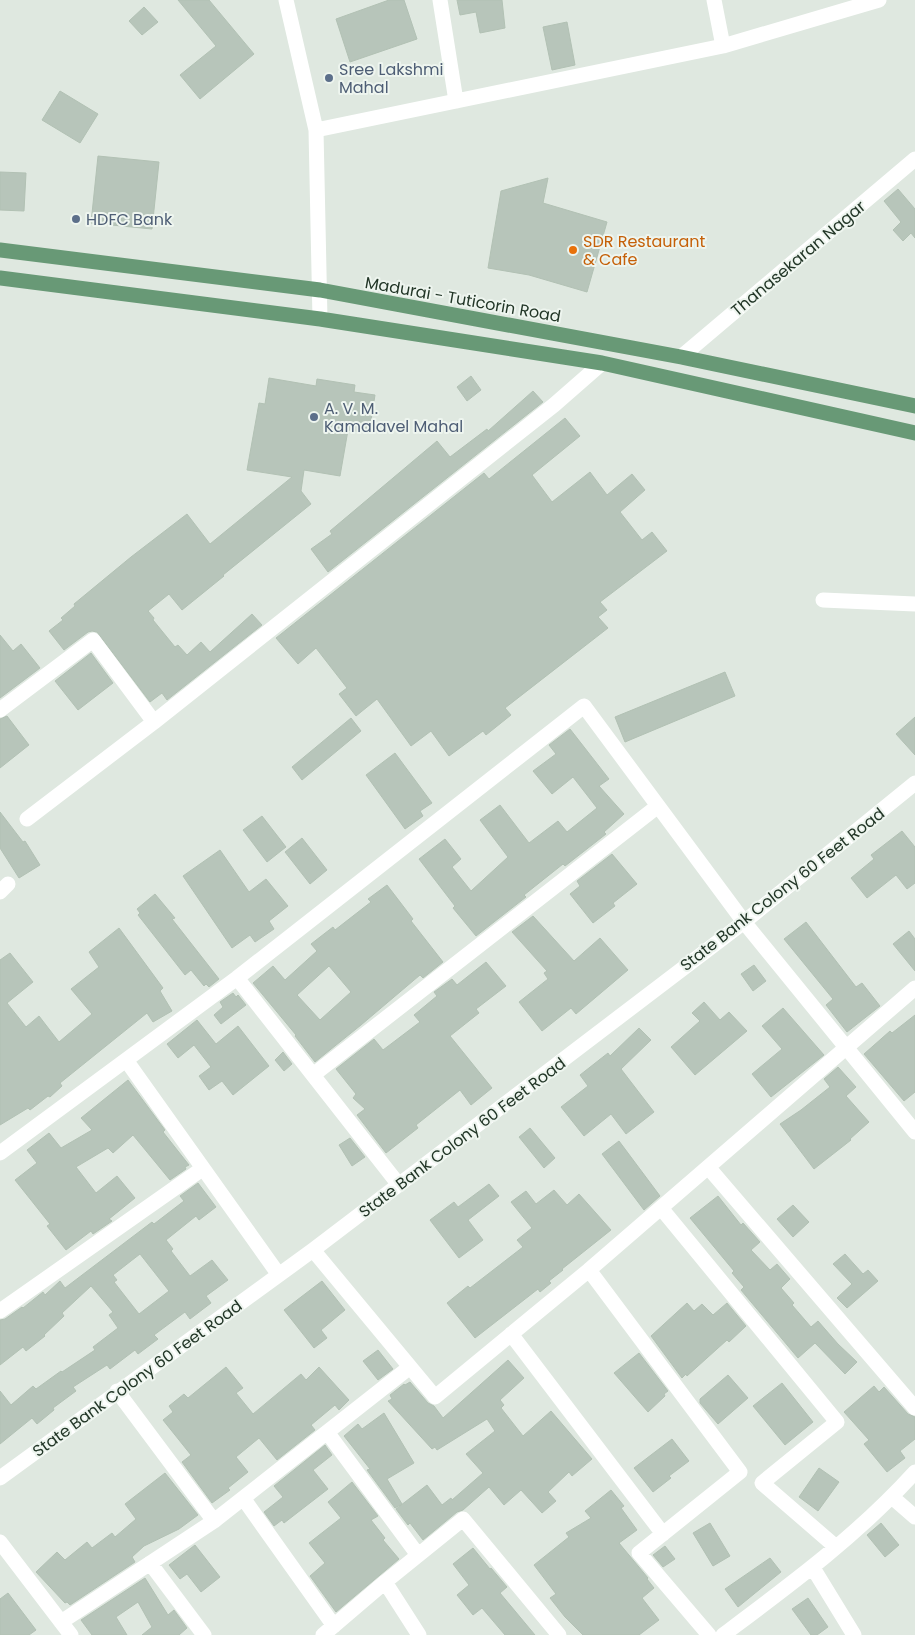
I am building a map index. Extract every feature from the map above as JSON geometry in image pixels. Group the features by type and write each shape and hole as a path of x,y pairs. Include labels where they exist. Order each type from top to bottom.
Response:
{"main road":[{"name":"Madurai - Tuticorin Road","path":"0,250 320,290 681,357 915,406"},
{"path":"0,278 320,319 602,364 915,433"}],"street":[{"path":"286,0 316,130 320,319"},
{"path":"440,0 456,101"},
{"path":"714,0 723,46"},
{"path":"316,130 723,46 879,0"},
{"name":"Thanasekaran Nagar","path":"681,357 915,159"},
{"path":"27,819 154,722 554,405 602,364"},
{"path":"823,600 915,604"},
{"path":"0,710 92,640 154,722"},
{"path":"0,1153 237,978 584,706 744,922 915,1132"},
{"name":"State Bank Colony 60 Feet Road","path":"0,1478 399,1185 744,922 915,783"},
{"path":"313,1075 658,806"},
{"path":"237,978 399,1185"},
{"path":"313,1250 435,1397 589,1270 915,988"},
{"path":"126,1060 202,1169 279,1274"},
{"path":"708,1167 915,1408"},
{"path":"0,1311 202,1169"},
{"path":"661,1208 837,1422 762,1483"},
{"path":"589,1270 740,1472 762,1483 836,1547"},
{"path":"511,1334 663,1534"},
{"path":"60,1622 214,1521 410,1367"},
{"path":"117,1391 214,1521"},
{"path":"327,1432 418,1555"},
{"path":"709,1635 639,1552 740,1472"},
{"path":"723,1635 813,1568 892,1497 915,1472"},
{"path":"892,1497 915,1517"},
{"path":"243,1498 328,1630 463,1519 559,1635"},
{"path":"0,1542 70,1635"},
{"path":"150,1563 204,1635"},
{"path":"813,1568 854,1635"},
{"path":"385,1582 419,1635"}],"building":[{"path":"178,0 209,0 254,54 200,99 180,75 216,46"},
{"path":"389,0 404,0 417,39 350,62 336,19"},
{"path":"457,0 502,0 505,28 480,33 476,12 460,15"},
{"path":"144,7 158,22 142,35 129,21"},
{"path":"567,22 575,65 552,70 543,27"},
{"path":"60,91 98,114 80,143 42,120"},
{"path":"98,156 159,162 152,229 91,223"},
{"path":"0,172 26,173 24,211 0,210"},
{"path":"548,178 543,203 607,222 587,292 529,275 488,268 501,191"},
{"path":"898,189 915,209 915,238 911,233 903,241 893,230 901,222 884,201"},
{"path":"471,376 481,390 467,401 457,387"},
{"path":"269,378 316,386 317,379 355,385 354,392 375,395 369,433 348,430 340,476 304,470 301,491 311,504 182,610 169,594 148,611 175,647 178,645 187,655 201,642 210,652 252,614 262,625 167,700 162,693 150,702 97,632 88,632 64,650 49,631 63,620 61,618 75,606 74,604 187,514 210,544 292,477 247,470 259,403 265,404"},
{"path":"533,391 543,402 328,572 311,549 332,534 330,531 437,441 450,457 487,429 488,431"},
{"path":"565,418 580,436 532,475 552,502 590,472 607,495 632,474 645,490 620,512 642,540 652,532 667,551 600,602 607,610 598,617 608,628 505,708 511,715 486,735 483,731 449,756 431,731 411,746 377,699 356,716 339,694 347,688 316,648 298,664 276,638 484,473 489,479"},
{"path":"0,635 13,651 21,644 40,668 0,698"},
{"path":"91,653 113,683 78,710 55,681"},
{"path":"725,672 735,696 625,742 615,717"},
{"path":"7,716 29,745 0,768 0,719"},
{"path":"915,717 915,755 896,734"},
{"path":"351,718 361,731 302,780 292,767"},
{"path":"570,729 609,779 599,786 624,814 604,832 606,834 565,866 563,864 524,895 526,897 476,936 453,908 455,906 419,859 445,839 461,859 452,867 471,891 508,857 480,820 500,805 529,843 558,821 567,832 597,808 573,777 552,794 533,771 556,754 549,745"},
{"path":"395,753 432,803 420,811 423,816 405,829 366,775"},
{"path":"0,812 23,842 25,841 40,865 19,878 0,848"},
{"path":"262,816 286,847 267,862 243,830"},
{"path":"902,831 915,847 915,883 907,889 896,875 867,898 851,878 874,859 871,855"},
{"path":"302,838 327,870 310,884 285,852"},
{"path":"220,850 249,892 266,879 288,906 269,921 274,929 255,942 250,935 232,948 183,876"},
{"path":"612,854 637,884 613,903 615,906 593,923 570,894 580,886 577,881"},
{"path":"387,885 413,919 411,921 443,962 423,978 420,975 315,1062 296,1035 253,983 273,966 285,980 317,951 311,944 333,927 335,930 371,902 368,899","holes":["329,966 351,992 320,1020 297,995"]},
{"path":"155,894 175,918 172,919 219,979 209,987 206,984 204,986 191,970 185,975 138,915 140,913 137,909"},
{"path":"533,916 574,961 600,938 628,970 576,1014 571,1008 542,1031 519,1002 548,979 544,973 547,971 512,932"},
{"path":"806,922 856,987 862,983 880,1006 847,1032 826,1005 833,999 784,939"},
{"path":"119,928 163,988 160,991 172,1011 153,1022 147,1013 60,1083 62,1086 50,1097 48,1096 30,1110 28,1108 0,1125 0,960 10,953 33,982 7,1003 26,1027 39,1016 59,1042 92,1014 71,989 99,967 89,952"},
{"path":"909,931 915,939 915,971 893,944"},
{"path":"486,962 506,986 476,1009 479,1013 450,1036 492,1088 471,1105 460,1090 416,1125 418,1128 386,1153 357,1115 365,1109 353,1098 356,1094 336,1069 374,1039 383,1050 420,1022 414,1015 437,996 434,992 452,979 457,985"},
{"path":"754,965 766,981 753,991 741,974"},
{"path":"233,993 236,997 238,995 246,1005 221,1024 214,1015 223,1007 220,1002"},
{"path":"704,1002 720,1020 729,1012 747,1031 695,1075 671,1047 700,1021 692,1013"},
{"path":"783,1008 824,1055 771,1097 752,1074 782,1049 762,1026"},
{"path":"915,1015 915,1092 904,1101 864,1054 890,1031 892,1033"},
{"path":"197,1020 216,1044 238,1026 269,1066 233,1095 222,1081 209,1090 199,1076 211,1067 194,1045 178,1058 167,1044"},
{"path":"639,1028 651,1040 621,1069 654,1112 626,1134 611,1114 584,1136 561,1107 588,1086 580,1075 608,1053 610,1056"},
{"path":"283,1052 292,1064 284,1071 275,1060"},
{"path":"838,1067 856,1087 846,1096 869,1122 851,1140 814,1169 780,1124 830,1087 824,1079"},
{"path":"128,1080 165,1130 163,1132 189,1165 170,1180 133,1135 113,1153 108,1148 76,1167 96,1193 117,1176 135,1198 109,1219 112,1221 93,1234 91,1231 66,1250 47,1226 50,1224 15,1180 37,1163 27,1150 49,1133 61,1148 92,1130 81,1118"},
{"path":"530,1128 555,1158 544,1168 519,1137"},
{"path":"350,1138 365,1157 352,1166 339,1145"},
{"path":"619,1141 660,1196 644,1210 602,1154"},
{"path":"198,1183 216,1207 199,1220 196,1216 166,1240 173,1249 171,1251 190,1276 212,1260 228,1280 206,1296 211,1303 190,1319 185,1312 154,1335 158,1339 138,1354 135,1350 110,1369 107,1365 73,1387 76,1391 53,1408 54,1410 37,1424 32,1418 0,1444 0,1391 11,1405 33,1386 36,1389 95,1350 93,1347 118,1328 109,1315 113,1312 91,1286 62,1313 64,1316 45,1336 26,1351 23,1347 0,1365 0,1320 23,1308 43,1292 45,1295 60,1281 65,1288 152,1222 154,1224 184,1201 180,1196","holes":["140,1254 169,1291 139,1314 114,1282 117,1280 113,1275"]},
{"path":"489,1184 499,1196 468,1220 483,1240 459,1258 430,1220 454,1202 458,1207"},
{"path":"554,1190 567,1205 579,1194 611,1230 562,1269 549,1281 551,1283 540,1292 538,1289 475,1338 447,1303 468,1286 470,1288 523,1247 517,1240 532,1228 511,1202 526,1191 536,1204"},
{"path":"718,1196 741,1225 743,1223 760,1242 751,1250 770,1270 777,1264 790,1279 781,1288 794,1303 792,1305 811,1327 818,1321 857,1362 845,1374 815,1343 798,1358 741,1290 744,1287 732,1273 734,1271 690,1218"},
{"path":"793,1205 809,1222 793,1237 777,1219"},
{"path":"845,1254 863,1274 868,1270 878,1281 847,1308 837,1298 852,1284 833,1264"},
{"path":"322,1281 345,1310 321,1330 327,1338 314,1348 284,1310"},
{"path":"687,1303 694,1311 702,1304 713,1315 727,1303 746,1326 729,1342 727,1340 687,1376 686,1374 682,1378 651,1336"},
{"path":"378,1350 393,1369 378,1380 363,1361"},
{"path":"639,1353 668,1391 648,1412 614,1373"},
{"path":"508,1360 524,1378 500,1400 504,1405 501,1408 523,1436 551,1411 592,1459 572,1476 569,1472 548,1492 556,1501 542,1513 521,1490 504,1505 489,1487 463,1510 457,1512 423,1540 396,1509 427,1485 442,1505 451,1498 452,1500 483,1473 466,1454 495,1431 487,1419 437,1450 435,1447 432,1449 388,1401 392,1399 390,1395 404,1384 410,1382 443,1418"},
{"path":"226,1367 243,1388 236,1393 253,1414 301,1374 306,1380 319,1367 349,1400 339,1410 335,1405 311,1425 315,1430 277,1460 259,1438 236,1457 248,1472 228,1488 230,1490 212,1503 182,1462 191,1455 163,1420 173,1412 169,1406 184,1394 188,1398"},
{"path":"728,1375 748,1398 718,1424 700,1403 700,1399"},
{"path":"782,1383 813,1422 785,1445 753,1406"},
{"path":"874,1386 879,1392 884,1387 908,1414 915,1417 915,1439 900,1451 905,1458 887,1472 864,1444 869,1440 844,1412"},
{"path":"384,1413 414,1463 387,1479 402,1504 395,1508 367,1470 370,1469 344,1436 358,1424 362,1429"},
{"path":"672,1439 689,1461 669,1476 671,1478 653,1492 634,1468"},
{"path":"325,1445 332,1455 313,1470 328,1489 284,1523 282,1520 274,1526 264,1512 283,1497 274,1486"},
{"path":"819,1468 839,1482 818,1511 799,1497"},
{"path":"165,1473 198,1515 179,1529 144,1546 132,1557 135,1562 70,1605 67,1602 65,1603 36,1572 57,1552 65,1560 87,1542 92,1548 112,1533 115,1537 136,1519 125,1504"},
{"path":"352,1482 378,1516 371,1520 385,1538 383,1540 399,1559 336,1612 310,1576 325,1563 309,1543 341,1518 328,1502"},
{"path":"611,1490 624,1506 621,1508 637,1530 619,1543 654,1588 642,1598 659,1620 639,1635 583,1635 550,1598 556,1594 534,1565 569,1537 566,1533 591,1518 585,1511"},
{"path":"710,1523 730,1556 713,1566 693,1533"},
{"path":"881,1523 899,1545 885,1557 867,1535"},
{"path":"195,1545 220,1577 201,1592 187,1574 180,1579 169,1565"},
{"path":"665,1546 675,1559 663,1567 653,1555"},
{"path":"473,1548 507,1587 500,1593 535,1635 505,1635 482,1608 473,1615 457,1595 469,1585 453,1564"},
{"path":"770,1558 781,1572 738,1607 725,1589"},
{"path":"145,1578 168,1615 174,1610 187,1628 179,1635 142,1635 152,1627 138,1602 116,1617 127,1635 92,1635 81,1620"},
{"path":"8,1593 36,1630 29,1635 0,1635 0,1599"},
{"path":"808,1598 828,1627 817,1635 811,1635 792,1609"}],"place":[{"name":"Sree Lakshmi Mahal","path":"329,78"},
{"name":"HDFC Bank","path":"76,219"},
{"name":"SDR Restaurant & Cafe","path":"573,250"},
{"name":"A. V. M. Kamalavel Mahal","path":"314,417"}]}
